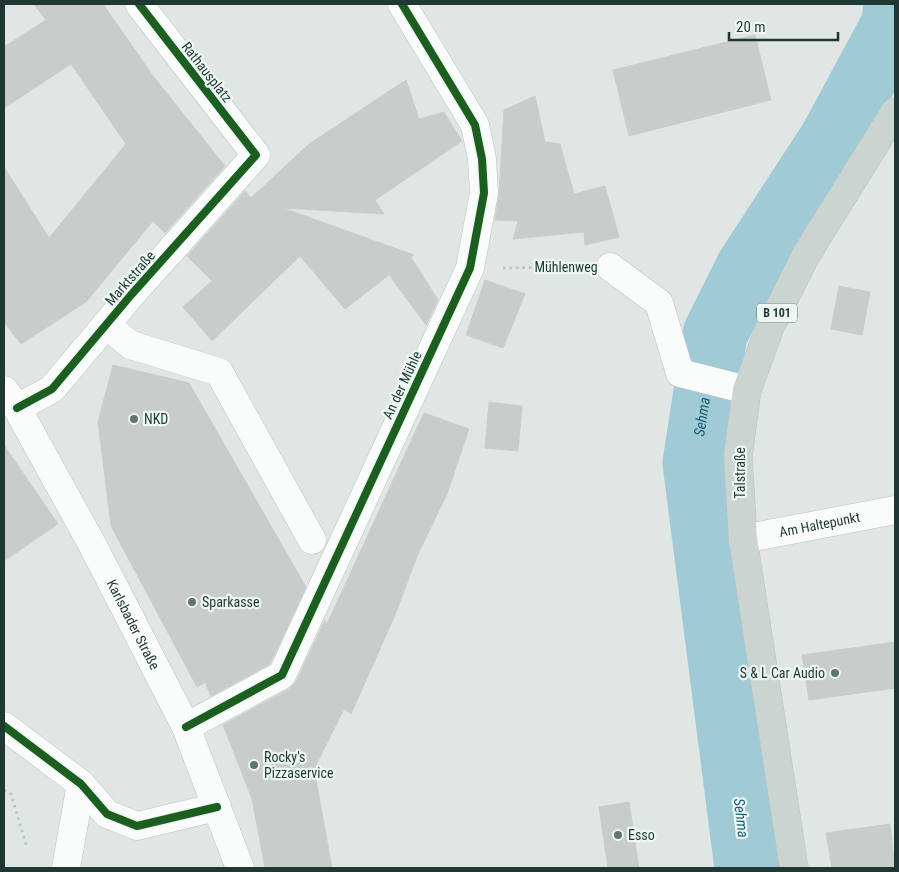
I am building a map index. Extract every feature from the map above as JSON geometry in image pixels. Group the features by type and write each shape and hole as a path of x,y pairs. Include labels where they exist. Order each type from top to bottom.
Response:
{"main road":[{"name":"Talstraße","path":"794,868 743,539 736,387 770,327 806,255 895,112"}],"street":[{"name":"Rathausplatz","path":"139,4 256,155"},
{"name":"An der Mühle","path":"186,727 282,675 470,268 484,193 482,159 475,125 402,4"},
{"name":"Marktstraße","path":"10,399 52,389 256,155"},
{"name":"Mühlenweg","path":"610,267 659,303 680,372 736,387"},
{"path":"106,325 131,345 219,372 312,540"},
{"name":"Karlsbader Straße","path":"10,399 93,546 186,727 240,868"},
{"name":"Am Haltepunkt","path":"743,539 895,510"},
{"path":"4,726 81,784 107,814 137,826 217,806"},
{"path":"66,868 81,784"}],"path":[{"path":"4,790 11,794 27,848"}],"building":[{"path":"34,4 103,4 153,76 225,166 165,233 153,221 86,302 21,344 4,322 4,167 49,238 126,144 71,64 4,108 4,47 46,20"},
{"path":"755,35 771,100 629,136 613,70"},
{"path":"406,80 419,119 444,112 462,141 375,200 384,214 283,208 414,255 411,257 438,300 426,325 389,275 345,309 300,256 212,341 183,307 212,281 187,256 245,191 251,198 309,144"},
{"path":"535,96 545,142 560,144 574,194 605,186 619,237 585,245 584,232 513,239 518,221 495,220 499,196 504,110"},
{"path":"485,280 525,294 503,348 466,335"},
{"path":"839,286 870,292 862,335 831,329"},
{"path":"113,365 189,383 306,587 270,664 211,696 205,682 197,687 111,526 98,422"},
{"path":"489,402 522,406 518,451 485,448"},
{"path":"424,413 469,429 447,494 418,554 395,615 351,714 344,709 314,769 332,868 265,868 252,799 223,725 289,689 296,682 325,620 327,624"},
{"path":"4,445 58,524 4,561"},
{"name":"S & L Car Audio","path":"895,642 895,688 809,700 802,655"},
{"name":"Esso","path":"629,802 639,868 608,868 599,807"},
{"path":"890,824 895,868 832,868 826,833"}],"waterway":[{"name":"Sehma","path":"747,868 695,463 715,334 748,268 832,139 894,24 895,11"}],"cycle path":[{"path":"17,408 52,389 131,295 256,155 139,4"},
{"path":"186,727 282,675 470,268 484,193 482,159 475,125 402,4"},
{"path":"4,726 81,784 107,814 137,826 217,807"}],"place":[{"name":"NKD","path":"134,419"},
{"name":"Sparkasse","path":"192,602"},
{"name":"S & L Car Audio","path":"835,673"},
{"name":"Rocky's Pizzaservice","path":"254,765"},
{"name":"Esso","path":"618,835"}]}
